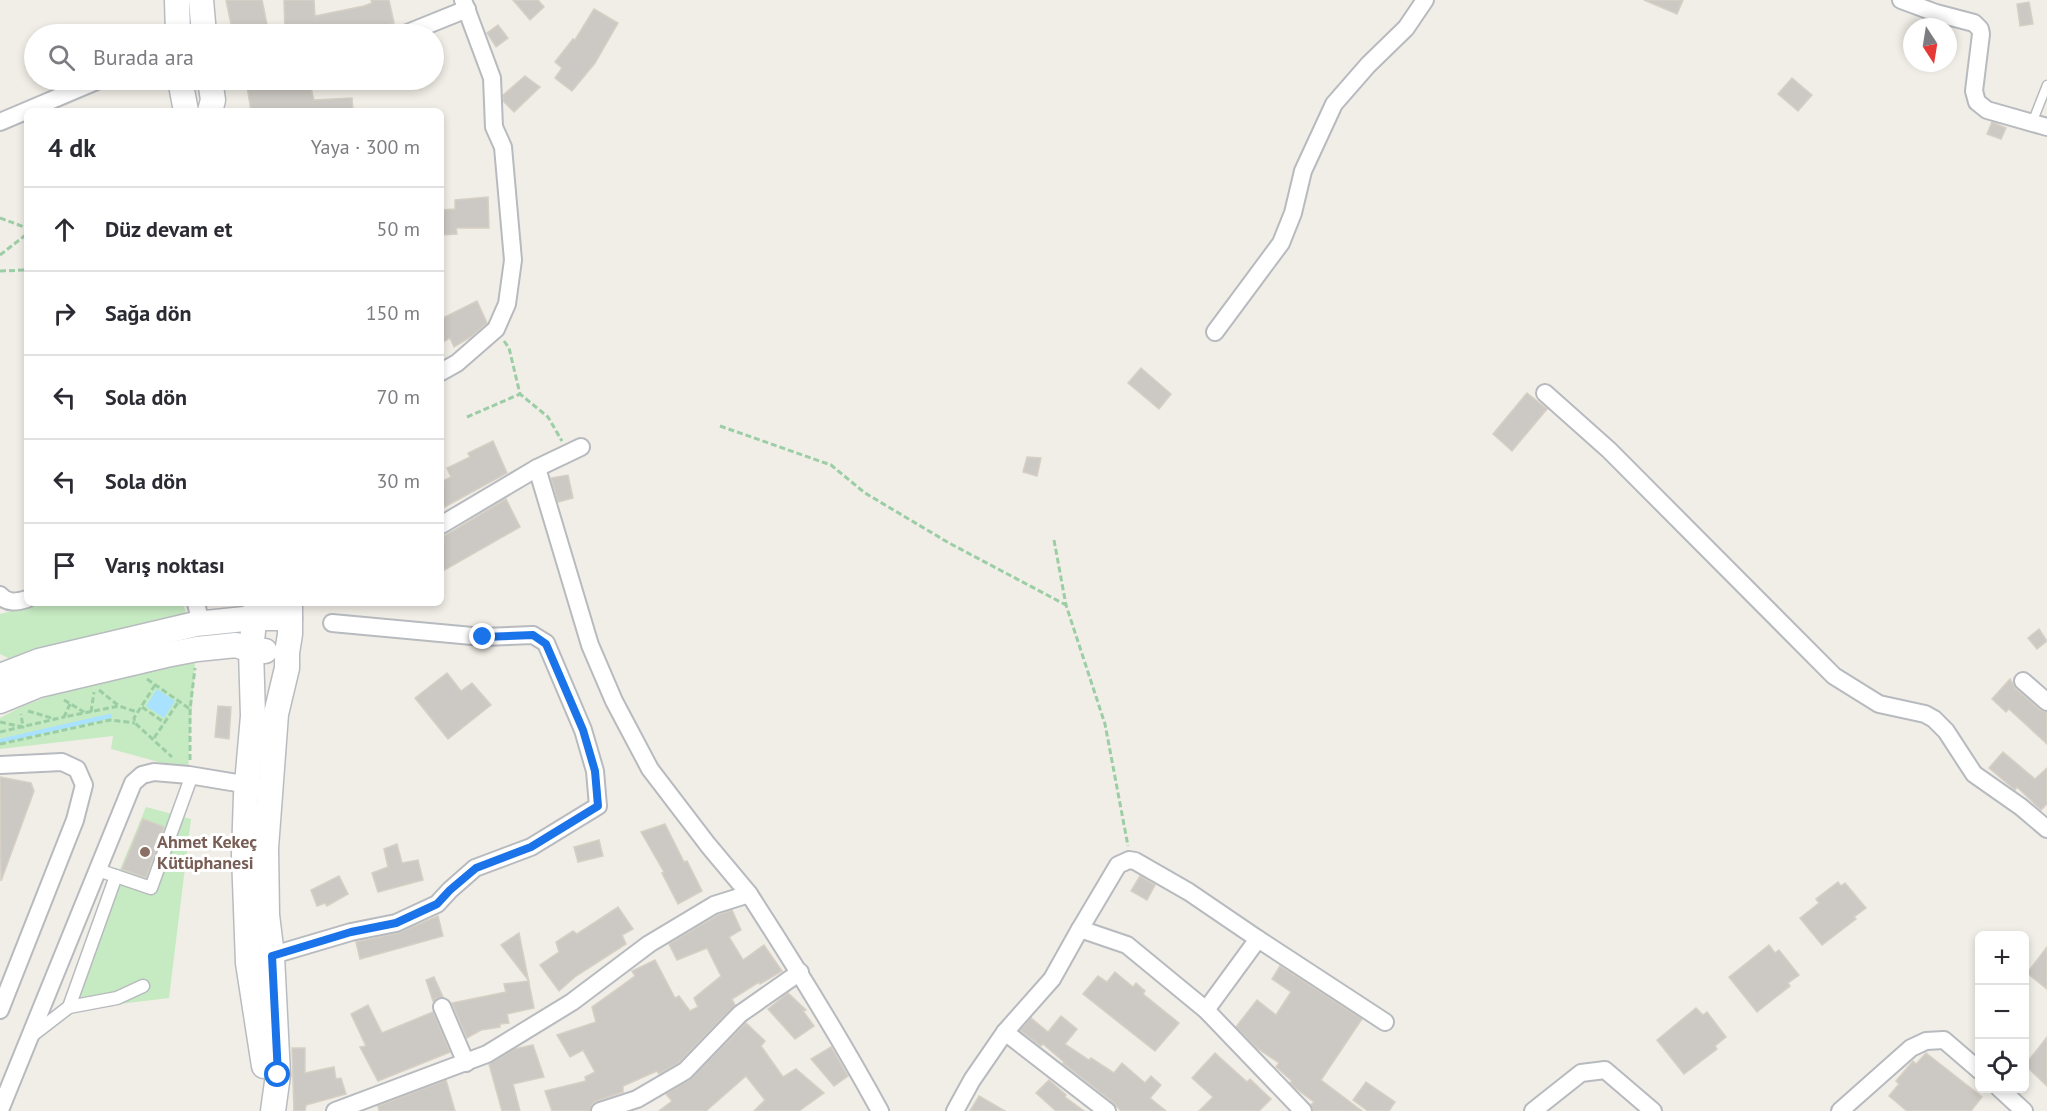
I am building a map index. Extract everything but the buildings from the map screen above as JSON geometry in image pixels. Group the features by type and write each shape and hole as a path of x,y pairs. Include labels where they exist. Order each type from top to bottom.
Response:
{"main road":[{"path":"177,0 178,24"},
{"path":"201,0 203,24"},
{"path":"182,90 185,108"},
{"path":"211,108 213,100 212,90"},
{"path":"255,610 251,650 253,716 244,859 248,963 272,1111"},
{"path":"0,676 39,661 199,614 290,610 287,668 276,714 266,848 267,915 272,956 278,1075 272,1111"},
{"path":"0,701 39,685 197,649 236,645 251,650 287,653"}],"street":[{"path":"1215,332 1281,243 1293,213 1303,171 1334,104 1406,28 1425,0"},
{"path":"1901,0 1936,13 1974,23 1981,34 1974,91 1977,102 1987,110 2040,125"},
{"path":"426,24 465,5 492,78 494,127 502,147 513,261 507,304 496,329 457,363 444,370"},
{"path":"33,108 75,90"},
{"path":"0,122 24,112"},
{"path":"1545,393 1609,450 1834,676 1879,704 1925,714 1935,719 1946,731 1974,774 2021,807 2047,829"},
{"path":"444,523 537,468 575,450"},
{"path":"537,468 590,645 614,701 650,770 749,894 800,972 880,1111"},
{"path":"0,595 15,602 24,600"},
{"path":"248,963 351,932 396,923 437,904 476,868 531,847 598,806 595,771 583,730 546,644 533,635 483,637 332,623"},
{"path":"2023,681 2047,702"},
{"path":"0,765 62,762 77,769 84,785 75,820 0,1010"},
{"path":"0,1110 137,778 149,772 191,775 271,788"},
{"path":"98,870 151,888 191,775"},
{"path":"955,1111 972,1080 1005,1032 1052,979 1118,865 1130,860 1189,892 1386,1022"},
{"path":"69,1007 116,876"},
{"path":"335,1111 487,1054 572,1002 668,932 714,905 749,894"},
{"path":"1080,929 1127,945 1206,1010 1302,1111"},
{"path":"1206,1010 1258,939"},
{"path":"600,1111 637,1099 686,1071 740,1014 800,972"},
{"path":"29,1038 69,1007 117,998 143,986"},
{"path":"442,1007 466,1063"},
{"path":"1005,1032 1107,1111"},
{"path":"1840,1111 1911,1048 1926,1041 1944,1040 1975,1067"},
{"path":"1533,1111 1581,1073 1605,1070 1653,1111"},
{"path":"2004,1093 2024,1111"}],"lane":[{"path":"2040,125 2047,85"}],"path":[{"path":"0,218 24,227"},
{"path":"0,255 24,236"},
{"path":"0,272 24,270"},
{"path":"496,329 509,348 520,394 548,417 575,450"},
{"path":"467,417 520,394"},
{"path":"720,426 831,465 865,493 949,543 1066,605"},
{"path":"1054,540 1066,605 1105,724 1130,860"},
{"path":"191,775 190,709 197,649"},
{"path":"126,664 190,709"},
{"path":"135,723 134,718 137,712 155,685"},
{"path":"91,713 95,687"},
{"path":"154,738 179,701"},
{"path":"64,717 70,704"},
{"path":"0,732 119,706 137,712"},
{"path":"142,707 165,723"},
{"path":"23,727 20,709 55,719"},
{"path":"0,744 110,720 135,723 154,738 191,775"},
{"path":"0,722 23,727"},
{"path":"188,861 244,859"}],"green space":[{"path":"31,606 184,606 187,617 10,659 0,654 0,614"},
{"path":"195,662 188,770 111,749 113,736 0,749 0,718 21,707 89,681"},
{"path":"146,807 191,819 169,998 61,1011"}],"water":[{"path":"157,689 175,701 164,718 146,706"}],"waterway":[{"path":"0,741 110,716"}],"place":[{"name":"Ahmet Kekeç Kütüphanesi","path":"145,852"}],"route":[{"path":"278,1075 272,956 351,932 396,923 437,904 476,868 531,847 598,806 595,771 583,730 546,644 533,635 483,637"}]}
